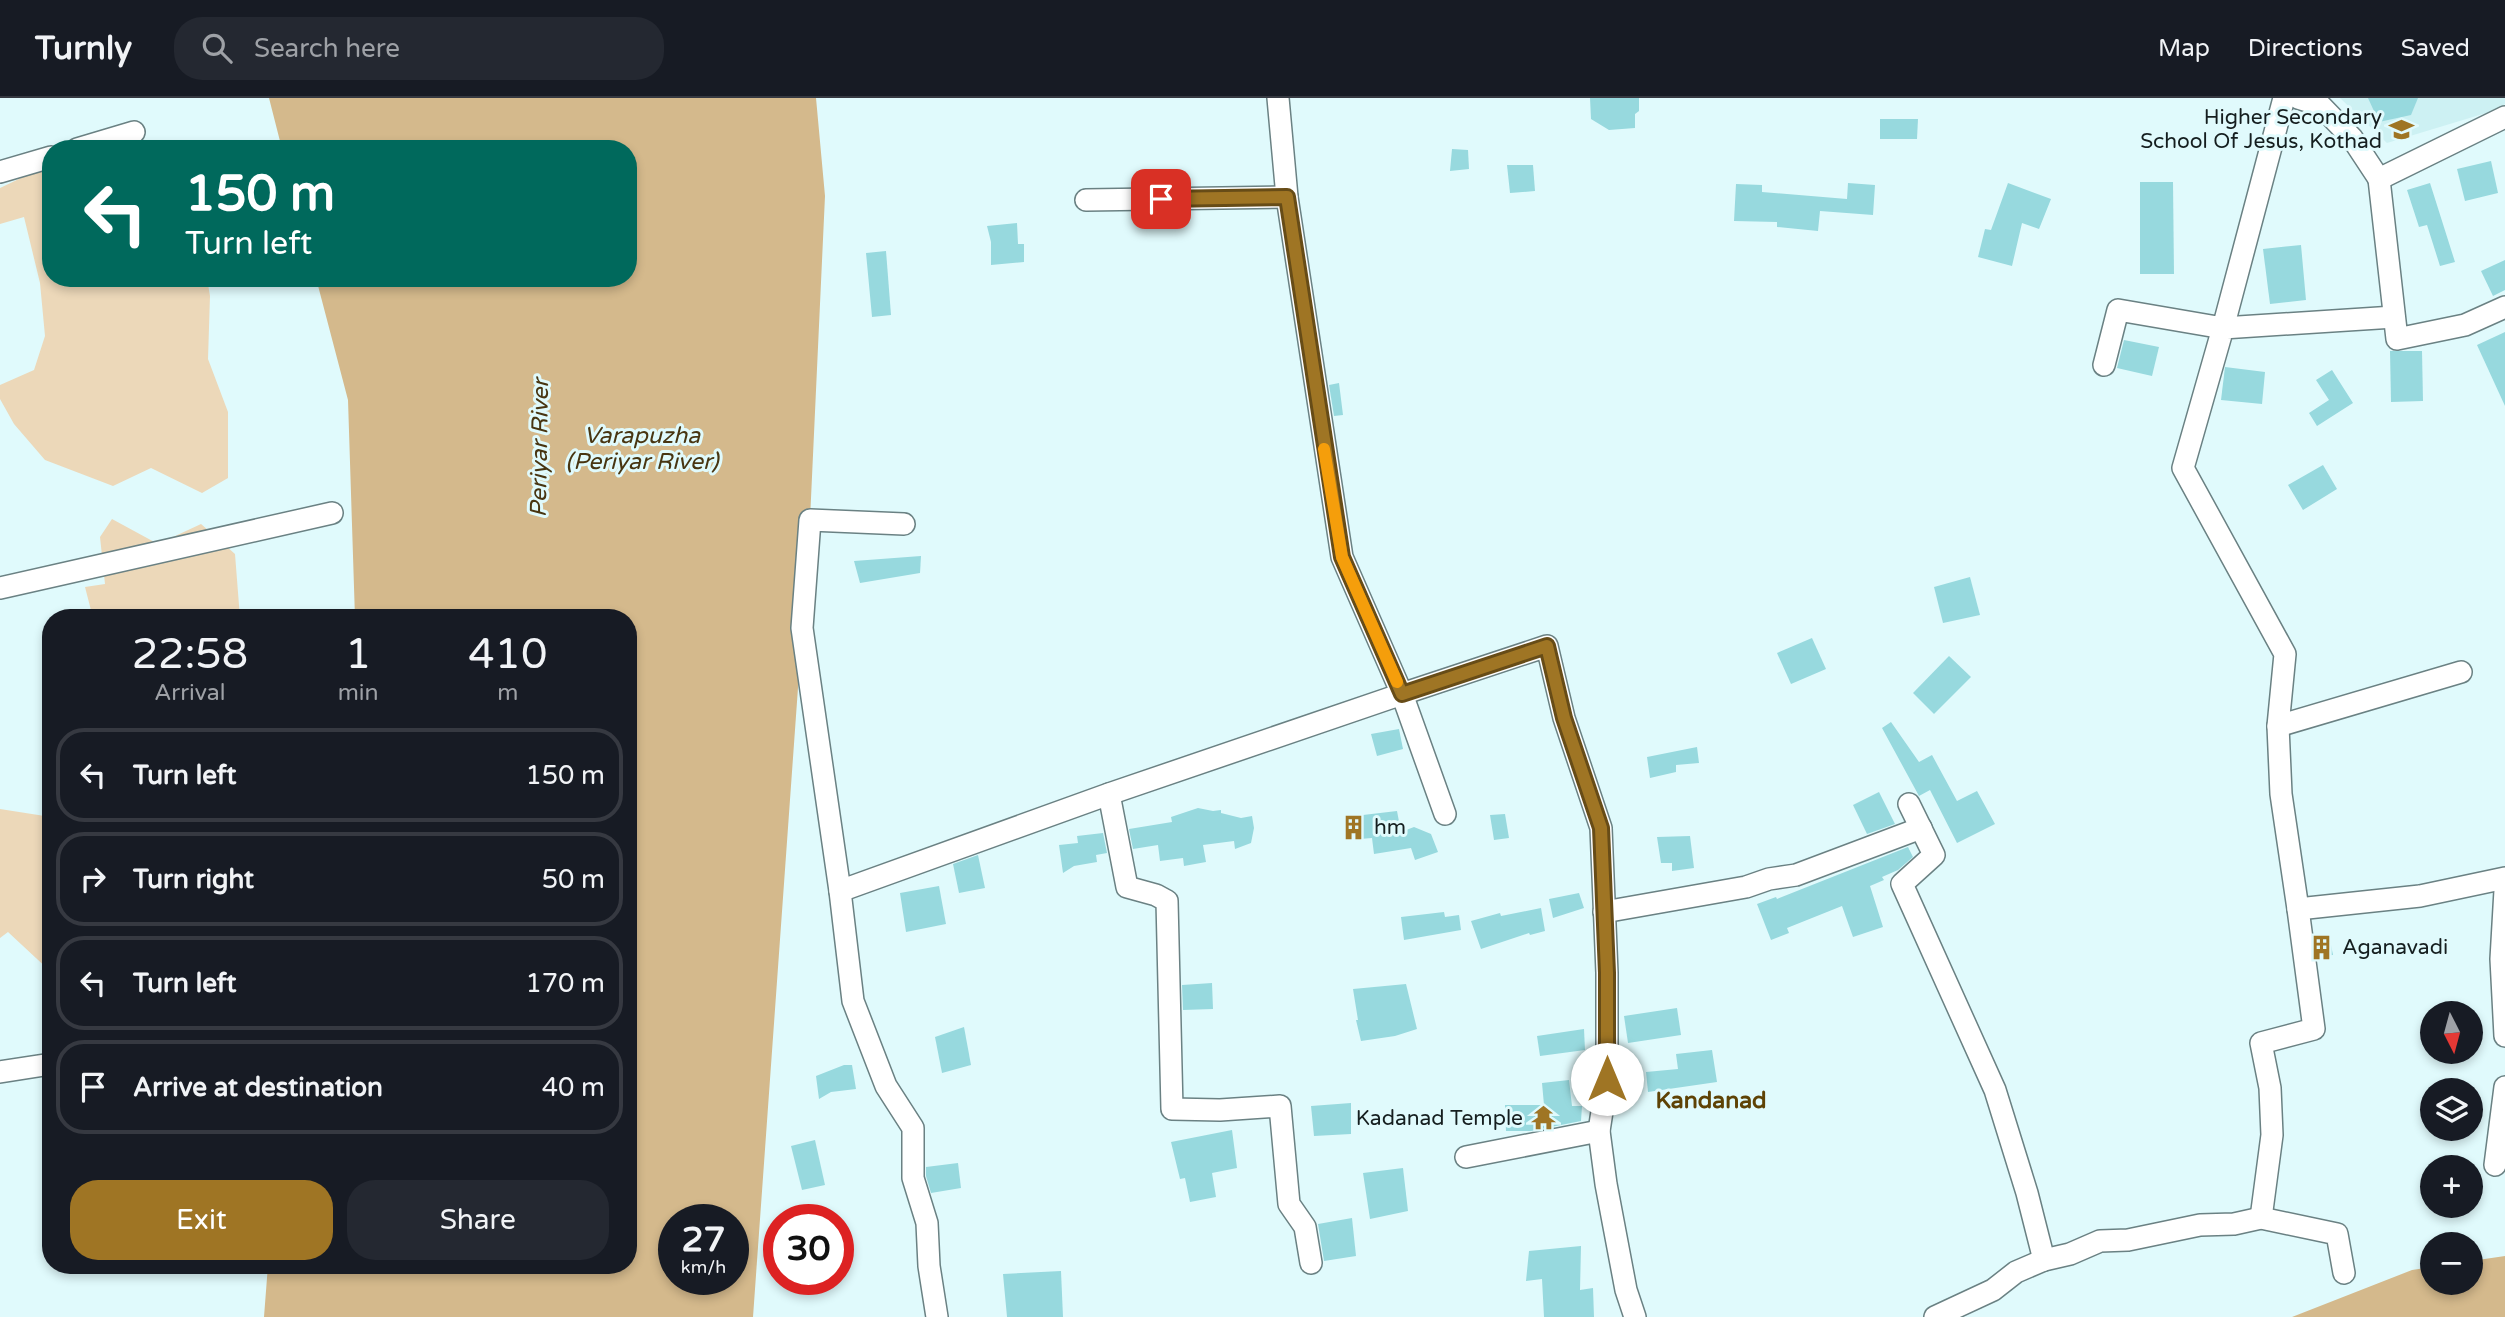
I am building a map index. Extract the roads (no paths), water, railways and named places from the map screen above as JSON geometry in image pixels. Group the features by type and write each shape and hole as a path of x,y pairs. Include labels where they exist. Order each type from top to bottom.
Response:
{"street":[{"path":"1278,98 1287,197 1342,557 1402,694 1445,814"},
{"path":"2261,1218 2273,1135 2270,1088 2261,1043 2314,1029 2281,794 2278,726 2285,654 2183,468 2284,98"},
{"path":"2298,98 2320,106 2352,138 2379,179 2397,339 2465,325 2505,307"},
{"path":"2379,179 2505,117"},
{"path":"107,140 134,132"},
{"path":"0,172 42,160"},
{"path":"1086,200 1287,197"},
{"path":"2104,365 2118,310 2223,328 2394,317"},
{"path":"0,588 332,513"},
{"path":"904,524 810,520 802,628 853,1001 886,1086 913,1129 913,1178 928,1223 929,1266 937,1317"},
{"path":"840,891 1109,794 1547,646 1564,718 1601,828 1607,973 1607,1079 1599,1131 1626,1290 1635,1317"},
{"path":"2278,726 2461,672"},
{"path":"1109,794 1127,887 1167,901 1172,1109 1220,1110 1280,1106 1289,1204 1305,1227 1311,1263"},
{"path":"1909,804 1934,855 1902,884 1995,1090 2027,1193 2044,1260"},
{"path":"1604,912 1746,887 1769,879 1796,875 1921,828"},
{"path":"2298,909 2420,896 2505,878"},
{"path":"2505,890 2501,959 2505,1036"},
{"path":"0,1072 42,1065"},
{"path":"2495,1165 2505,1087"},
{"path":"1466,1157 1599,1131"},
{"path":"1936,1317 1993,1290 2016,1272 2100,1241 2128,1240 2200,1225 2234,1224 2261,1218 2337,1234 2344,1273"}],"water":[{"name":"Varapuzha (Periyar River)","path":"269,98 816,98 825,196 810,520 753,1317 264,1317 267,1274 637,1274 637,609 355,609 348,400 318,287 637,287 637,140 280,140"},
{"path":"2505,1256 2505,1317 2292,1317 2420,1269 2420,1295 2483,1295 2483,1259"}],"place":[{"name":"Higher Secondary School Of Jesus, Kothad","path":"2402,129"},
{"name":"hm","path":"1354,827"},
{"name":"Aganavadi","path":"2322,947"},
{"name":"Kadanad Temple","path":"1543,1118"}],"district":[{"name":"Kandanad","path":"1711,1100"}],"water label":[{"name":"Periyar River","path":"539,448"}]}
